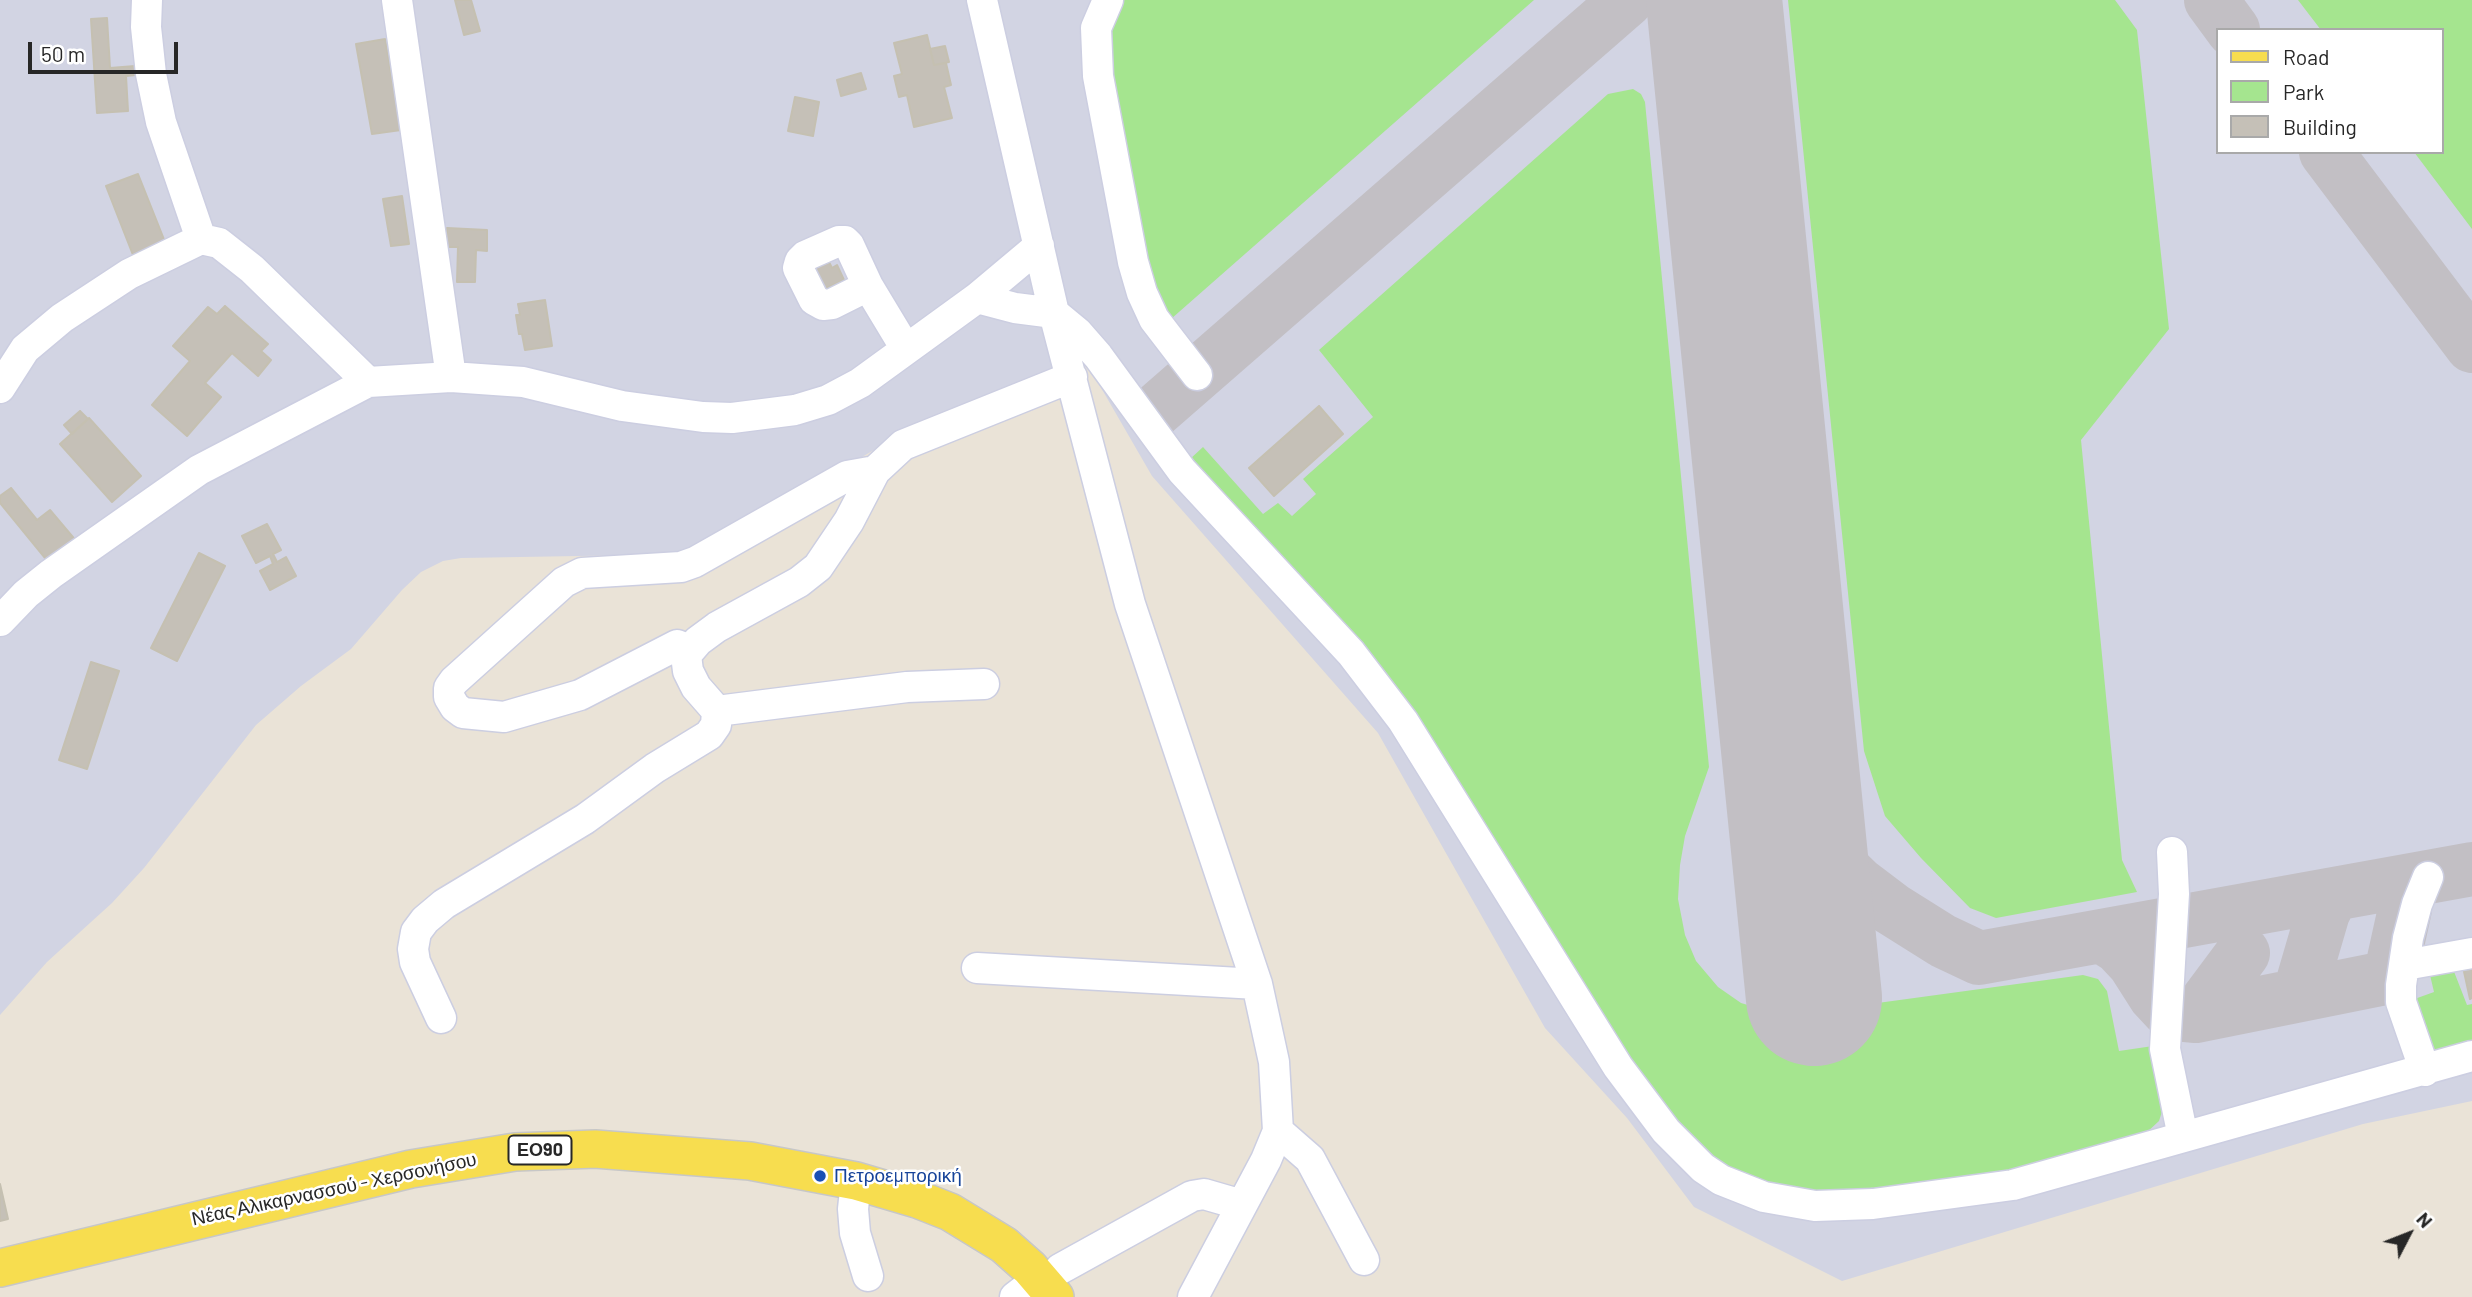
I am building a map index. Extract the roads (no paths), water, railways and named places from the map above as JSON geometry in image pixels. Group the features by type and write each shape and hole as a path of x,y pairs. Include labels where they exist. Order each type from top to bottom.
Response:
{"main road":[{"name":"Νέας Αλικαρνασσού - Χερσονήσου","path":"0,1268 433,1164 515,1152 574,1149 656,1152 750,1161 856,1181 917,1199 966,1221 1004,1245 1030,1268 1038,1288"}],"street":[{"path":"147,0 146,27 161,122 201,239"},
{"path":"982,0 1054,313 1130,604 1257,984 1274,1062 1278,1131 1266,1160 1193,1297"},
{"path":"1108,0 1096,28 1098,76 1133,262 1142,293 1154,319 1198,375"},
{"path":"395,4 451,377"},
{"path":"0,388 25,349 62,318 129,274 201,239 219,243 252,269 368,382"},
{"path":"0,621 26,594 51,574 200,470 368,382 451,377 523,382 622,406 671,414 732,418 794,410 828,400 860,383 977,298 1039,246"},
{"path":"868,286 906,349"},
{"path":"977,298 1016,309 1054,313 1077,332 1098,356 1182,471 1351,653 1403,721 1618,1067 1666,1131 1703,1168 1742,1190 1764,1197 1815,1206 1873,1204 2013,1185 2472,1056"},
{"path":"441,1018 415,962 412,949 416,932 425,920 444,904 585,819 655,768 709,734 716,725 717,711 696,687 688,671 686,655 698,641 717,627 799,582 818,567 844,530 875,471 903,445 1072,377"},
{"path":"690,650 677,645 580,695 504,717 463,713 454,707 449,697 449,688 454,681 564,582 582,573 681,567 695,562 847,476 875,471"},
{"path":"717,711 906,687 984,684"},
{"path":"2172,852 2174,894 2165,1049 2183,1138"},
{"path":"2425,1071 2401,1002 2411,926 2428,877"},
{"path":"2405,965 2472,953"},
{"path":"977,968 1257,984"},
{"path":"1278,1131 1310,1159 1364,1260"},
{"path":"856,1181 853,1209 855,1233 868,1276"},
{"path":"1038,1288 1192,1196 1204,1194 1242,1205"}],"place":[{"name":"Πετροεμπορική","path":"820,1176"}]}
